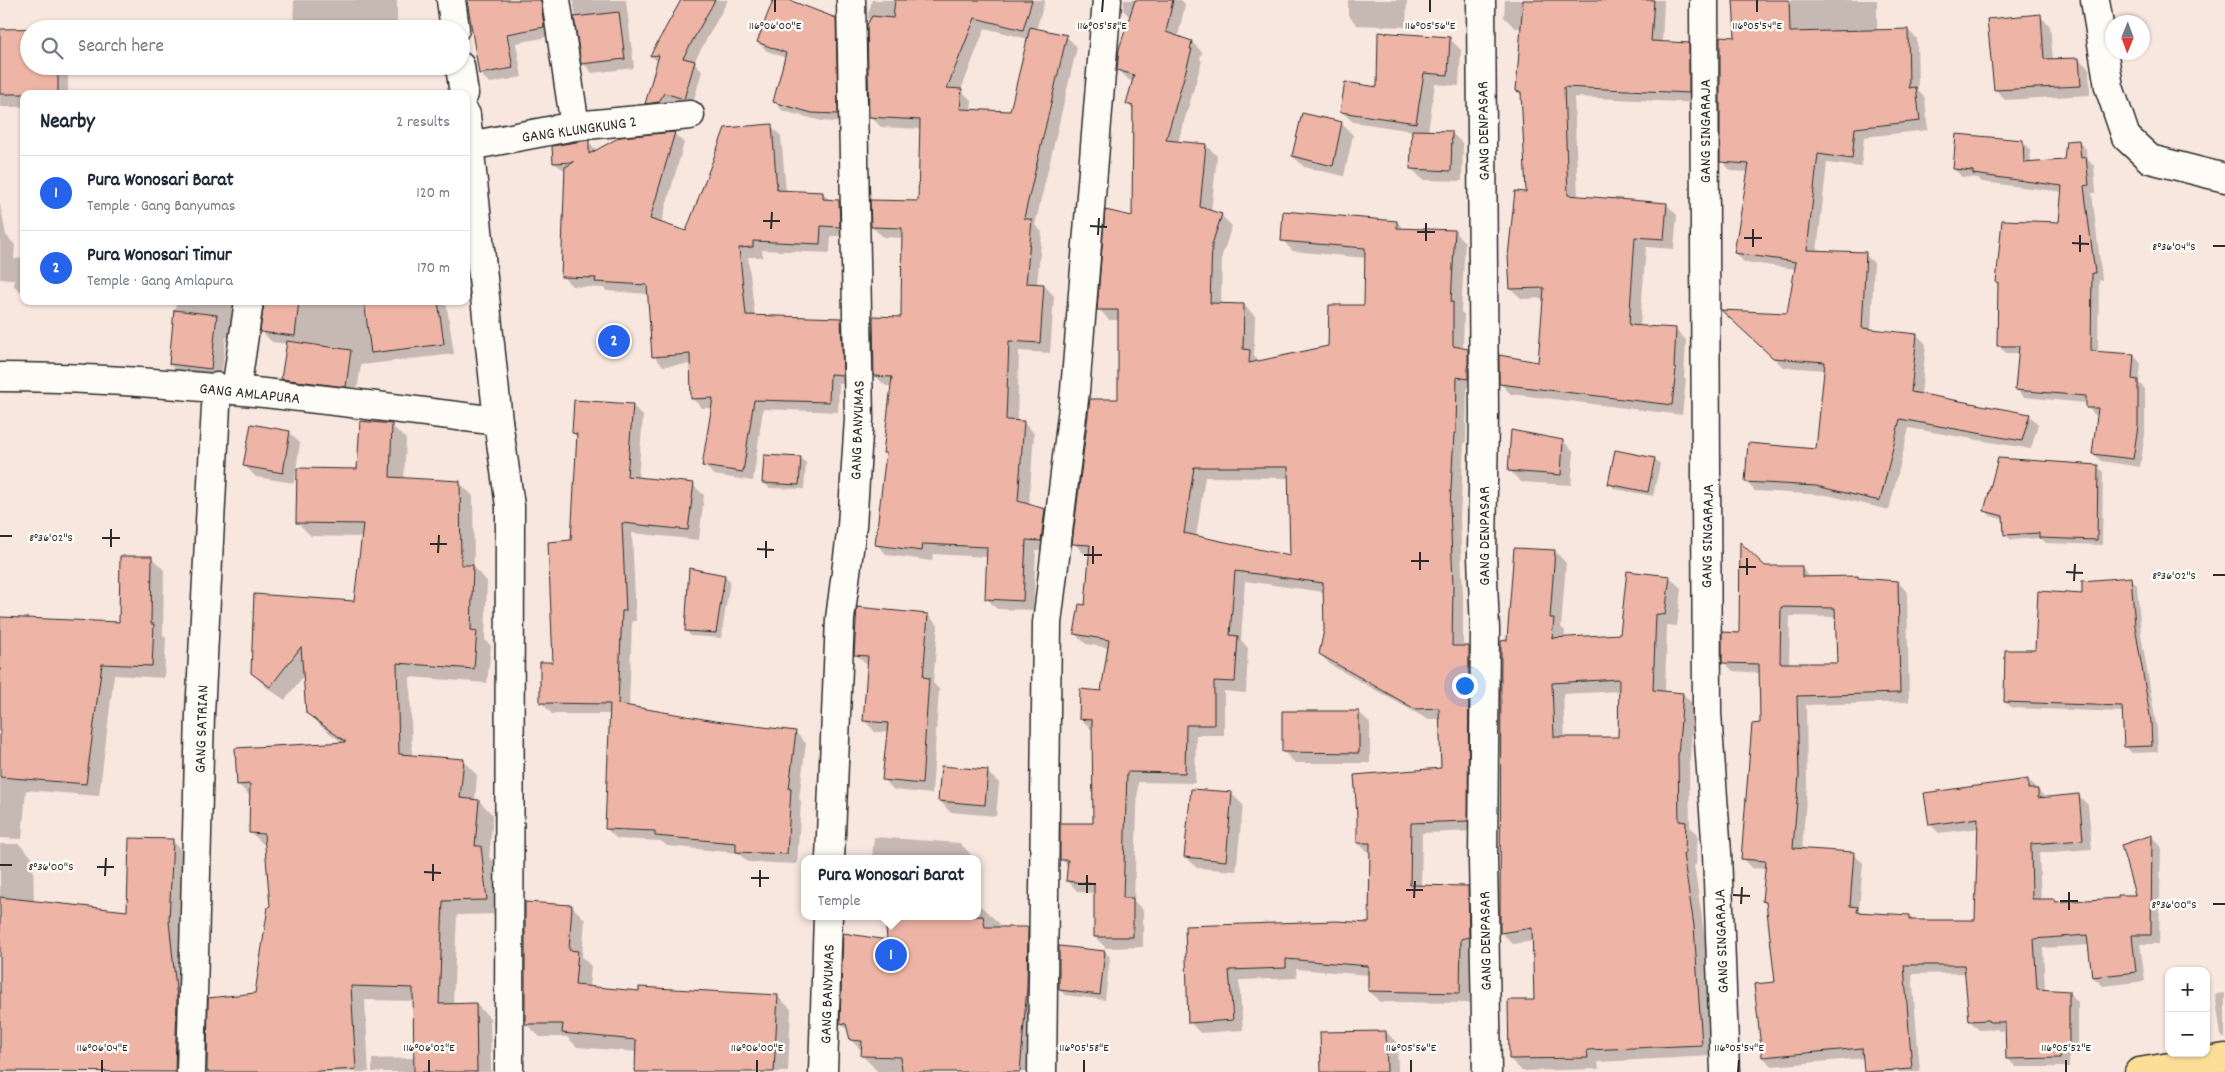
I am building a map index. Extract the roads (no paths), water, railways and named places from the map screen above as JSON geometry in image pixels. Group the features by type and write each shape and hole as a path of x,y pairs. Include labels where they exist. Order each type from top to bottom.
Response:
{"main road":[{"path":"2139,1072 2185,1068 2225,1058"}],"street":[{"path":"451,0 454,20"},
{"path":"556,0 574,126"},
{"name":"GANG BANYUMAS","path":"830,855 840,619 852,526 859,420 851,0"},
{"path":"1042,1072 1047,623 1075,391 1107,0"},
{"name":"GANG DENPASAR","path":"1481,0 1484,413 1482,556 1485,630 1483,859 1487,1072"},
{"name":"GANG SINGARAJA","path":"1704,0 1707,714 1717,853 1725,1072"},
{"path":"2095,0 2109,87 2126,137 2150,159 2225,178"},
{"path":"461,75 463,90"},
{"name":"GANG KLUNGKUNG 2","path":"470,146 574,126 690,115"},
{"path":"470,155 498,421 510,506 509,1072"},
{"name":"GANG SATRIAN","path":"191,1072 200,714 226,388 248,305"},
{"name":"GANG AMLAPURA","path":"0,377 124,380 226,388 498,421"},
{"name":"GANG BANYUMAS","path":"823,1072 828,920"}],"place":[{"name":"Pura Wonosari Timur","path":"614,341"},
{"name":"Pura Wonosari Barat","path":"891,955"}]}
